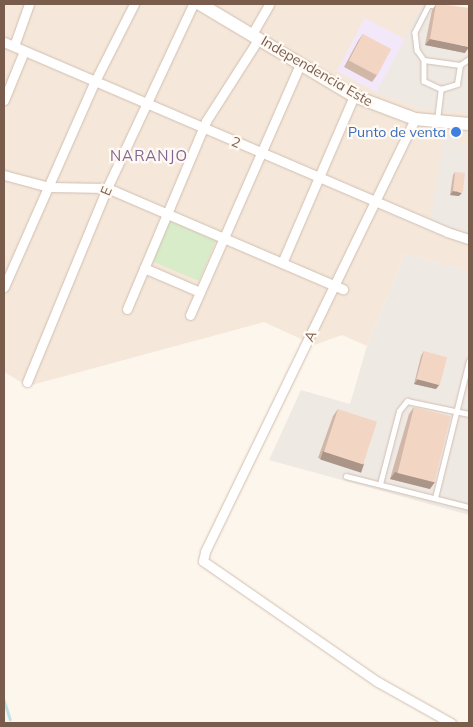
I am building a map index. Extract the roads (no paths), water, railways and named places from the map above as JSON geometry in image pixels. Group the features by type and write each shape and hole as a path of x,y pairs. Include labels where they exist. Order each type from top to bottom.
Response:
{"main road":[{"name":"Independencia Este","path":"200,4 354,96 416,119 469,124"}],"street":[{"path":"14,46 29,4"},
{"path":"4,287 95,81 134,4"},
{"name":"E","path":"27,382 144,103 194,4"},
{"path":"126,309 203,128 256,36 269,4"},
{"name":"2","path":"4,42 375,202 469,239"},
{"path":"4,100 24,51"},
{"path":"190,315 300,64"},
{"path":"282,264 354,96"},
{"name":"A","path":"416,119 375,202 338,288 205,552 206,565 378,682 451,723"},
{"path":"4,175 49,187 107,188 338,288"},
{"path":"144,268 200,292"}],"lane":[{"path":"445,8 429,5 415,33 417,50 424,60 424,81 441,90 457,84 460,65 469,58"},
{"path":"424,60 460,65"},
{"path":"437,121 441,90"},
{"path":"435,498 469,361"},
{"path":"380,484 403,404 412,400 469,414"},
{"path":"346,476 469,507"}],"waterway":[{"path":"4,700 10,719"}],"place":[{"name":"Punto de venta","path":"456,132"}],"district":[{"name":"NARANJO","path":"149,156"}]}
